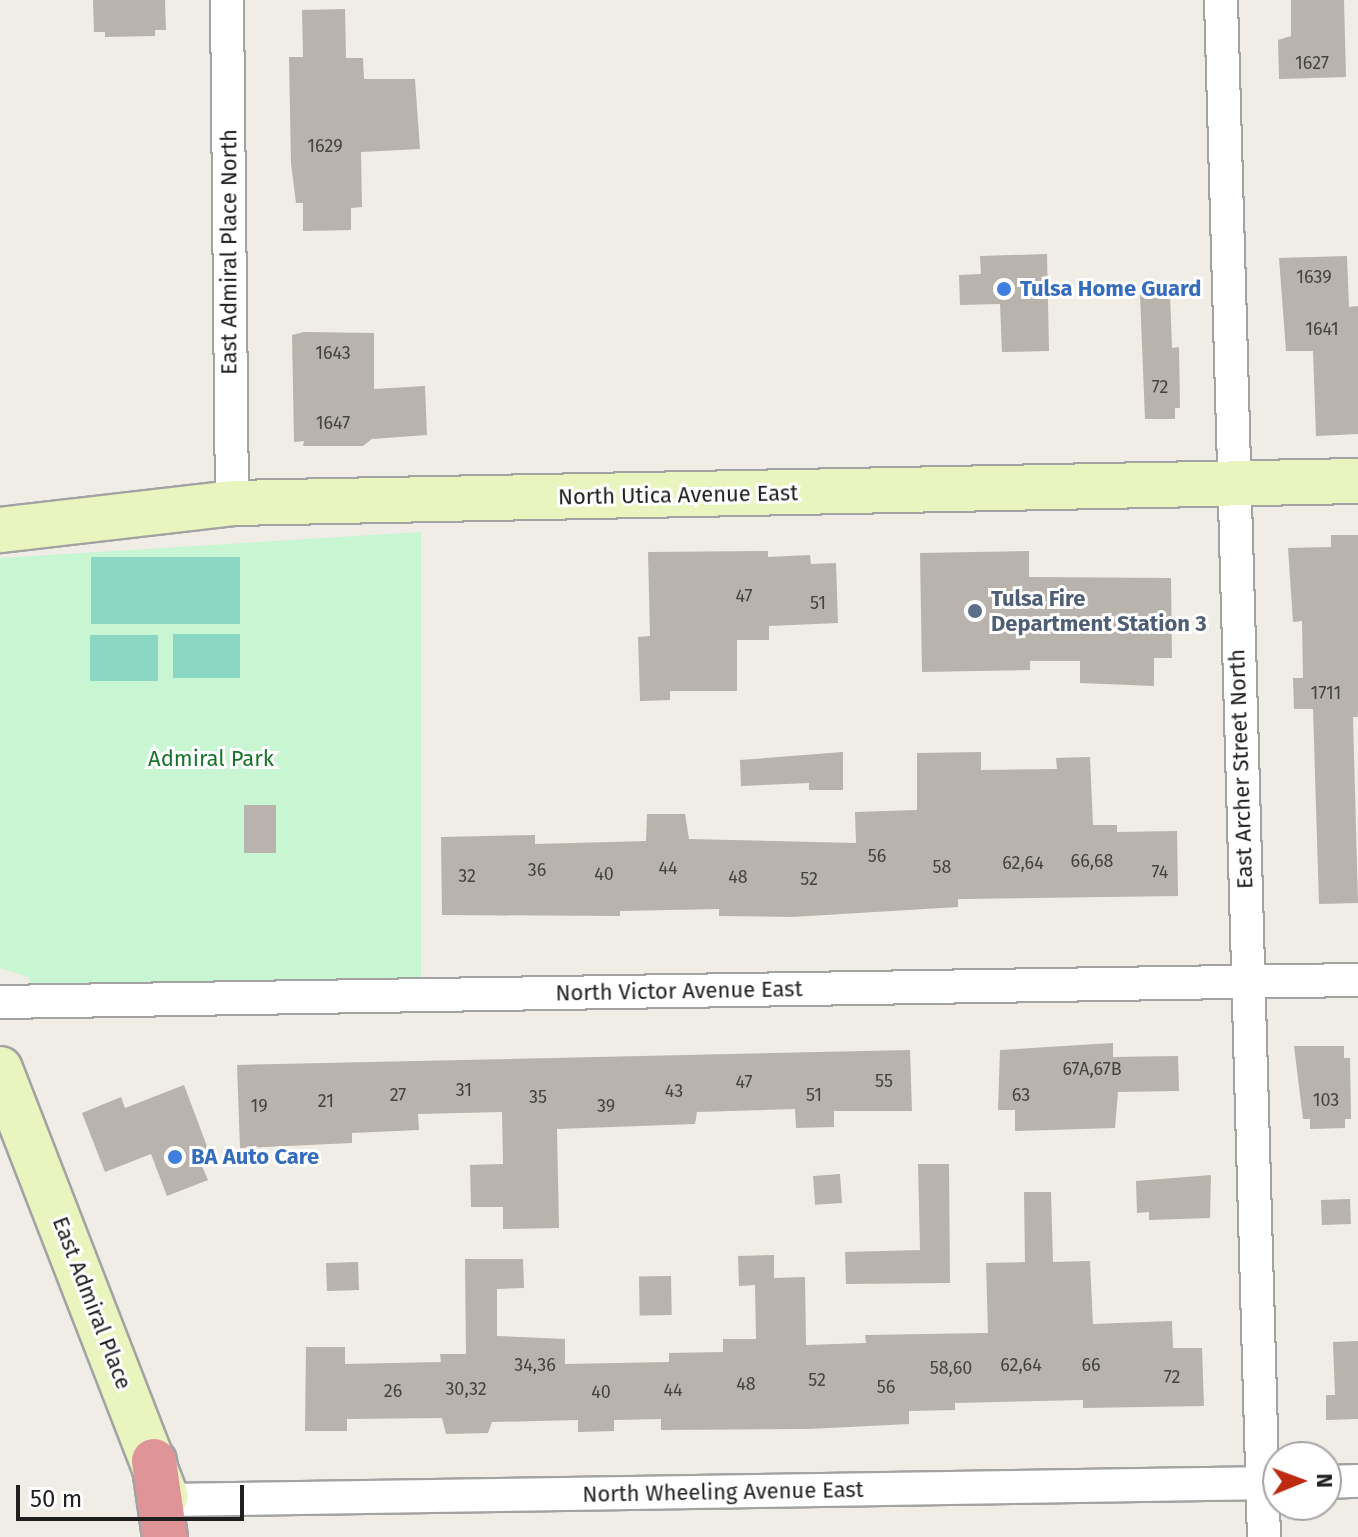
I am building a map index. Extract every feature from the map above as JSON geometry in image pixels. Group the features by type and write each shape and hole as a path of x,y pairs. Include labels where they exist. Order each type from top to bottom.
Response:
{"main road":[{"name":"North Utica Avenue East","path":"0,530 232,503 1358,481"},
{"name":"East Admiral Place","path":"0,1069 167,1509"}],"street":[{"name":"East Admiral Place North","path":"227,0 232,503"},
{"name":"East Archer Street North","path":"1221,0 1247,982 1268,1441"},
{"name":"North Victor Avenue East","path":"0,1002 1358,980"},
{"name":"North Wheeling Avenue East","path":"167,1509 1262,1483"}],"green space":[{"name":"Admiral Park","path":"421,532 421,978 29,985 29,977 0,968 0,558"},
{"path":"91,557 240,557 240,624 91,624"},
{"path":"173,634 240,634 240,678 173,678"},
{"path":"90,635 158,635 158,681 90,681"}],"building":[{"path":"93,0 165,0 166,30 155,30 155,36 105,37 105,32 94,32"},
{"path":"1291,0 1344,0 1346,77 1279,79 1278,40 1291,36"},
{"path":"345,9 346,58 363,58 364,79 415,79 420,149 361,152 362,207 351,208 351,230 303,231 303,203 296,203 291,163 289,57 303,57 302,10"},
{"name":"Tulsa Home Guard","path":"1047,254 1049,351 1002,352 1000,304 960,305 959,275 981,274 980,256"},
{"path":"1347,256 1349,307 1358,306 1358,434 1316,436 1313,351 1286,351 1279,258"},
{"path":"1170,294 1172,348 1179,347 1180,408 1175,408 1175,419 1145,419 1140,295"},
{"path":"304,332 374,333 374,389 425,386 427,435 372,439 363,446 303,446 304,441 294,442 292,335"},
{"path":"1331,535 1358,535 1358,717 1353,717 1358,903 1319,904 1313,709 1294,709 1293,678 1303,678 1302,621 1293,622 1288,548 1331,547"},
{"path":"768,551 768,557 810,555 811,564 836,563 838,623 769,626 769,640 737,640 737,691 670,691 670,700 640,701 638,637 650,636 648,552"},
{"path":"1029,551 1029,577 1171,578 1172,658 1154,658 1154,686 1080,683 1080,661 1030,661 1030,670 922,672 920,553"},
{"path":"843,752 843,790 809,790 809,783 741,786 740,760"},
{"path":"981,752 981,770 1057,769 1056,758 1090,757 1093,825 1117,825 1117,832 1177,831 1178,896 958,899 958,907 792,917 719,916 719,909 620,911 620,916 442,915 441,837 535,835 535,844 646,841 647,814 685,814 689,839 856,843 855,812 917,810 917,753"},
{"path":"244,805 276,805 276,853 244,853"},
{"path":"1113,1043 1113,1057 1178,1056 1179,1091 1118,1092 1115,1128 1015,1131 1015,1110 998,1110 1000,1050"},
{"path":"1294,1046 1344,1046 1344,1058 1350,1058 1351,1119 1345,1119 1345,1128 1310,1129 1310,1119 1303,1119"},
{"path":"910,1050 912,1111 834,1111 834,1127 796,1128 795,1109 697,1112 695,1124 557,1129 559,1228 503,1229 503,1207 471,1207 470,1165 503,1164 502,1112 418,1114 419,1130 352,1133 352,1143 240,1148 237,1065"},
{"path":"184,1085 208,1149 195,1150 208,1180 167,1196 151,1154 105,1172 82,1113 121,1097 125,1108"},
{"path":"918,1164 949,1164 950,1283 846,1284 845,1252 920,1250"},
{"path":"840,1174 842,1203 815,1205 813,1176"},
{"path":"1211,1175 1210,1218 1149,1220 1149,1212 1137,1213 1136,1181"},
{"path":"1024,1192 1051,1192 1053,1262 1090,1261 1093,1324 1172,1321 1173,1348 1202,1348 1204,1406 1083,1408 1083,1400 955,1403 955,1410 909,1411 909,1424 809,1429 661,1430 661,1419 614,1420 614,1431 578,1432 578,1420 492,1422 488,1433 446,1434 442,1418 347,1419 347,1431 305,1431 306,1347 345,1347 345,1364 441,1362 440,1354 466,1354 465,1259 523,1259 524,1288 497,1289 497,1336 565,1339 565,1364 669,1362 669,1353 723,1352 723,1339 756,1339 755,1285 739,1286 738,1256 774,1255 774,1278 805,1277 806,1345 866,1343 865,1335 988,1333 986,1263 1025,1262"},
{"path":"1350,1199 1351,1224 1322,1225 1321,1200"},
{"path":"358,1262 359,1290 327,1291 326,1263"},
{"path":"671,1276 672,1315 640,1316 639,1277"},
{"path":"1358,1341 1358,1419 1326,1420 1326,1395 1335,1395 1333,1342"}],"place":[{"name":"Tulsa Home Guard","path":"1004,289"},
{"name":"Tulsa Fire Department Station 3","path":"975,611"},
{"name":"BA Auto Care","path":"175,1157"}]}
